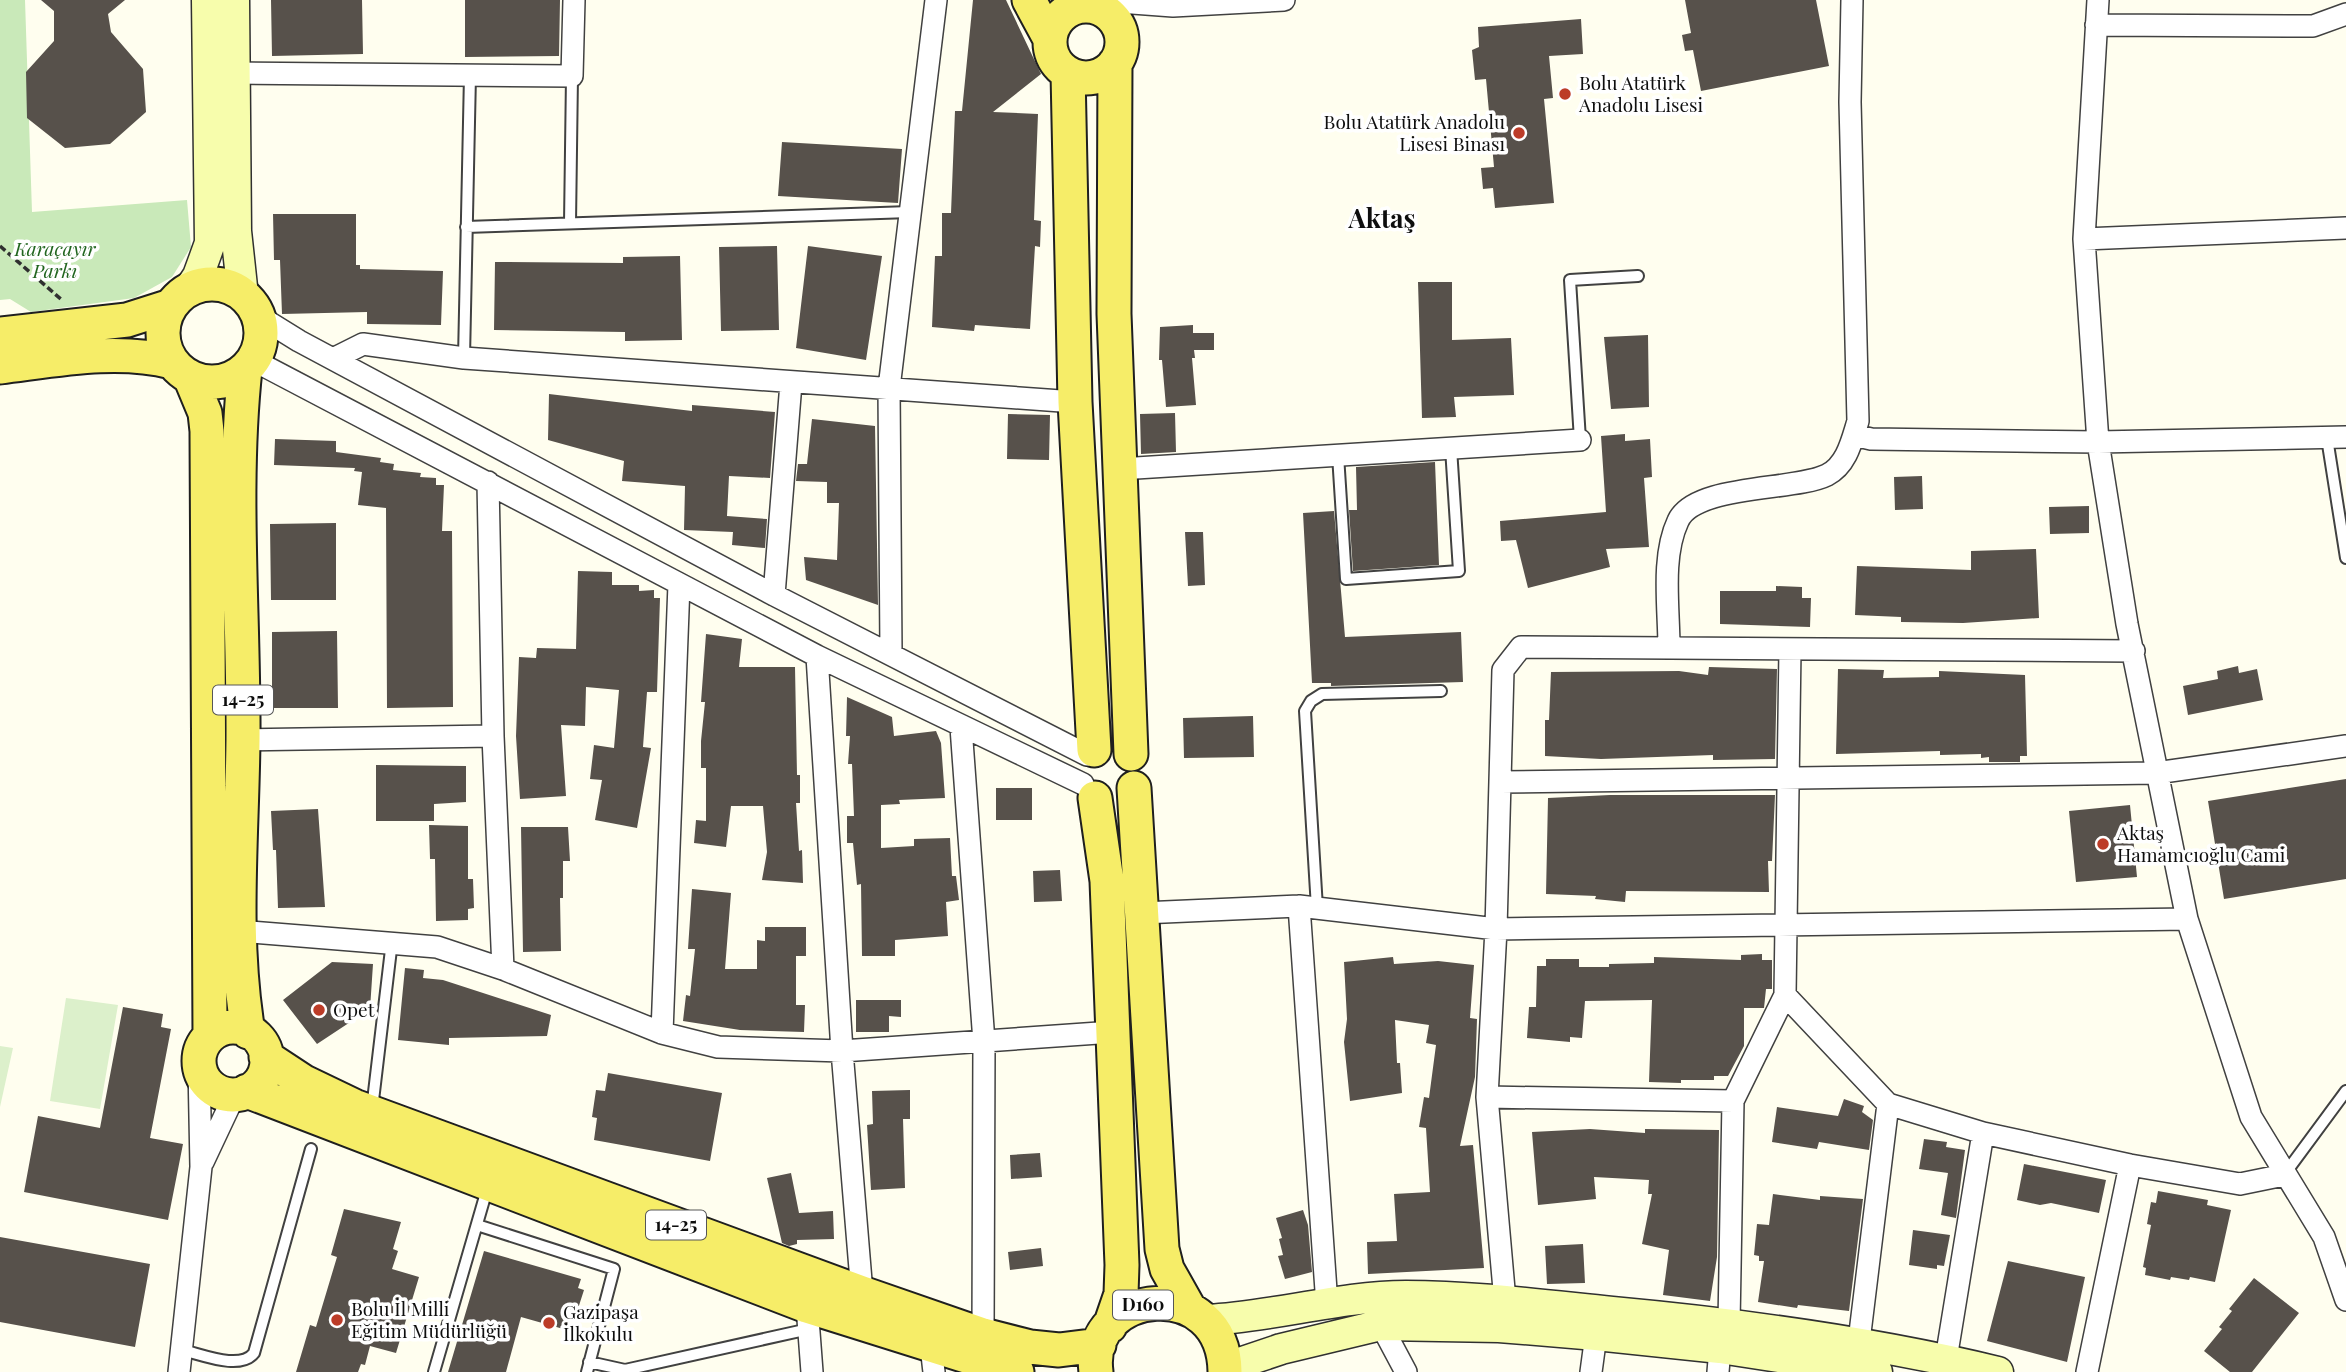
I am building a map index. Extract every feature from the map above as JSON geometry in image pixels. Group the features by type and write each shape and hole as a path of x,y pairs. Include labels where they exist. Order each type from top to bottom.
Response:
{"main road":[{"path":"179,298 198,276 210,243 207,0"},
{"path":"234,0 236,231 250,305"},
{"path":"1029,0 1089,11 1122,45 1115,64 1114,314 1131,754 1138,771 1134,788 1162,1249 1167,1269 1197,1314 1218,1336 1225,1356 1225,1370 1281,1349 1381,1325 1499,1326 1858,1363 1946,1359 1998,1372"},
{"path":"1089,11 1054,59 1068,74 1078,77 1098,76 1115,64"},
{"path":"1068,74 1075,402 1089,772 1107,881 1122,1265 1121,1294 1102,1348"},
{"path":"0,334 127,320 179,298 199,286 222,286 250,305"},
{"name":"14-25","path":"179,298 166,317 163,340 205,413 207,431 210,1036 203,1045 199,1067 210,1086 219,1092 241,1093 489,1184 808,1317 932,1359 1017,1372"},
{"name":"14-25","path":"250,305 260,338 249,364 241,426 243,740 239,980 257,1044 304,1082 371,1113 862,1293 983,1335 1030,1347 1059,1350 1102,1348"},
{"path":"0,367 118,354 144,355 213,382 236,376 249,364"},
{"path":"1089,772 1116,745 1131,754"},
{"path":"1089,772 1103,801 1121,800 1134,788"},
{"path":"210,1036 232,1027 257,1044 264,1074 241,1093"},
{"path":"1197,1314 1250,1318 1404,1296 1505,1301 1722,1348"},
{"name":"D160","path":"1102,1348 1127,1311 1148,1303 1169,1302 1197,1314"}],"street":[{"path":"235,74 572,76 574,0"},
{"path":"891,653 889,388 936,0"},
{"path":"1089,11 1284,0"},
{"path":"1669,648 1670,549 1678,518 1701,500 1828,475 1850,451 1858,421 1850,102 1852,0"},
{"path":"2098,0 2084,239 2098,442 2156,773 2187,919 2251,1117 2324,1237 2346,1300"},
{"path":"2096,25 2313,26 2346,14"},
{"path":"2084,239 2346,228"},
{"path":"250,305 333,359 774,595 891,653 1089,772"},
{"path":"333,359 363,344 464,358 1075,402"},
{"path":"249,364 488,482 817,656 961,727 1089,772"},
{"path":"774,595 791,383"},
{"path":"1854,435 1871,439 2098,442 2336,437"},
{"path":"1120,469 1580,440"},
{"path":"488,482 493,736 503,969"},
{"path":"662,1033 679,584"},
{"path":"1505,1301 1487,1097 1496,929 1503,670 1521,648 2134,651"},
{"path":"1722,1348 1733,1101 1784,995 1790,649"},
{"path":"817,656 842,1051 862,1293"},
{"path":"961,727 984,1042 983,1335"},
{"path":"243,740 493,736"},
{"path":"1500,782 2156,773 2346,746"},
{"path":"1142,913 1308,907 1496,929 2187,919"},
{"path":"1308,907 1327,1305"},
{"path":"239,931 392,941 437,947 503,969 662,1033 718,1047 842,1051 1113,1032"},
{"path":"1784,995 1888,1104 1983,1133 2130,1165 2240,1184 2284,1175"},
{"path":"179,1372 201,1167 199,1067"},
{"path":"201,1167 241,1093"},
{"path":"1487,1097 1733,1101"},
{"path":"1858,1363 1888,1104"},
{"path":"1946,1359 1983,1133"},
{"path":"2087,1372 2130,1165"},
{"path":"808,1317 812,1372"},
{"path":"1381,1325 1406,1372"},
{"path":"1591,1372 1596,1335"}],"lane":[{"path":"464,358 470,75"},
{"path":"570,223 572,76"},
{"path":"467,227 910,212"},
{"path":"1580,440 1570,280 1638,275"},
{"path":"2336,437 2346,558"},
{"path":"1338,455 1346,579 1459,571 1451,448"},
{"path":"1308,907 1304,711 1307,706 1322,694 1441,691"},
{"path":"371,1113 376,1095 392,941"},
{"path":"2284,1175 2346,1091"},
{"path":"182,1350 238,1362 248,1360 254,1353 311,1149"},
{"path":"434,1372 489,1184"},
{"path":"477,1225 614,1269 588,1367 625,1370 808,1317"}],"path":[{"path":"0,246 66,303 81,325"}],"green space":[{"name":"Karaçayır Parkı","path":"0,0 25,0 32,212 187,200 191,247 172,277 134,298 31,312 10,299 0,300"},
{"path":"66,998 118,1005 100,1109 50,1101"},
{"path":"0,1046 13,1048 0,1107"}],"building":[{"path":"41,0 125,0 108,14 111,32 143,69 146,112 110,144 65,148 27,118 26,72 54,41 54,11"},
{"path":"271,0 362,0 363,54 272,56"},
{"path":"465,0 560,0 559,56 465,57"},
{"path":"973,0 1006,0 1041,74 993,112 1038,114 1034,220 1041,221 1040,247 1035,246 1030,329 975,325 974,331 932,327 935,256 942,256 942,213 951,213 955,111 962,111"},
{"path":"1685,0 1816,0 1829,66 1701,91 1693,50 1685,51 1682,35 1691,33"},
{"name":"Bolu Atatürk Anadolu Lisesi Binası","path":"1581,19 1583,54 1549,56 1553,98 1544,99 1554,203 1495,208 1493,188 1483,189 1481,168 1494,167 1486,79 1475,80 1472,50 1479,47 1478,27"},
{"path":"782,142 902,149 898,203 778,196"},
{"path":"273,214 356,214 356,265 360,265 360,269 443,271 441,325 367,324 367,312 282,314 280,260 274,260"},
{"path":"777,246 779,330 721,331 719,247"},
{"path":"808,246 882,256 866,360 796,348"},
{"path":"680,256 682,340 625,341 625,332 494,330 495,262 623,263 623,257"},
{"path":"1418,282 1452,282 1452,340 1511,338 1514,395 1454,397 1456,417 1422,418"},
{"path":"1193,325 1193,333 1214,333 1214,350 1194,350 1195,358 1192,358 1196,405 1166,407 1162,360 1159,360 1160,327"},
{"path":"1648,335 1649,407 1611,409 1604,337"},
{"path":"549,394 692,411 692,405 775,412 770,478 729,476 727,516 767,519 765,548 732,545 733,532 684,530 685,486 622,481 624,461 548,440"},
{"path":"1175,413 1176,452 1141,454 1140,414"},
{"path":"1008,414 1050,415 1049,460 1007,459"},
{"path":"812,419 875,426 878,605 806,580 804,557 837,560 839,503 827,503 827,482 796,481 798,464 807,464"},
{"path":"1625,434 1625,441 1650,439 1652,477 1644,478 1649,547 1606,549 1610,567 1528,588 1516,540 1501,541 1500,521 1606,512 1601,436"},
{"path":"275,439 336,441 336,452 381,458 380,462 394,464 393,470 421,473 420,477 436,478 436,485 444,485 442,531 452,531 453,707 387,708 386,508 358,505 362,472 354,471 355,468 274,465"},
{"path":"1435,462 1439,565 1353,571 1349,510 1357,510 1356,467"},
{"path":"1922,476 1923,509 1895,510 1894,477"},
{"path":"2089,506 2089,533 2050,534 2049,507"},
{"path":"1334,511 1345,637 1461,632 1463,682 1331,686 1331,683 1312,683 1303,513"},
{"path":"336,523 336,600 271,600 270,524"},
{"path":"1185,532 1203,532 1205,585 1188,586"},
{"path":"2036,549 2039,618 1963,623 1901,622 1901,617 1855,615 1857,566 1971,570 1971,551"},
{"path":"578,571 612,572 612,585 639,585 639,591 654,590 654,598 660,598 657,692 647,692 643,747 651,748 637,828 595,820 602,780 590,779 594,745 614,748 619,690 586,687 585,726 561,725 566,796 520,799 516,736 519,657 536,658 537,648 576,649"},
{"path":"1776,586 1802,587 1802,598 1811,598 1810,627 1720,624 1720,591 1776,591"},
{"path":"337,631 338,708 272,708 272,632"},
{"path":"706,634 742,639 739,667 795,667 797,775 800,775 800,803 796,803 803,883 762,880 767,852 763,806 731,806 726,847 694,843 696,820 706,821 706,768 701,768 705,702 701,702"},
{"path":"2238,666 2239,673 2257,669 2263,700 2188,715 2183,686 2218,679 2217,671"},
{"path":"1709,667 1777,669 1775,759 1713,760 1713,755 1601,759 1545,756 1545,720 1549,720 1551,672 1679,671 1708,675"},
{"path":"1838,669 1884,670 1883,678 1939,677 1939,671 2025,675 2027,756 2020,756 2020,762 1989,762 1989,757 1981,758 1981,754 1940,755 1940,751 1836,754"},
{"path":"847,697 892,717 894,736 936,731 941,743 945,798 899,800 900,804 881,805 881,848 914,846 914,839 950,838 952,876 956,876 959,900 946,902 948,936 895,940 895,956 862,956 861,884 857,885 853,843 847,843 847,816 854,816 852,764 848,764 850,736 846,736"},
{"path":"1253,716 1254,757 1184,758 1183,718"},
{"path":"376,765 466,766 466,802 434,804 434,821 376,821"},
{"path":"2346,779 2346,879 2224,899 2208,801"},
{"path":"996,788 1032,788 1032,820 996,820"},
{"path":"1610,795 1775,795 1772,861 1768,861 1769,892 1626,891 1625,902 1595,899 1596,896 1546,894 1548,798"},
{"name":"Aktaş Hamamcıoğlu Cami","path":"2130,805 2137,877 2076,882 2069,811"},
{"path":"318,809 325,907 278,908 276,850 273,850 271,811"},
{"path":"429,825 468,826 468,879 473,879 474,908 468,909 468,920 436,921 435,859 430,859"},
{"path":"521,827 568,827 570,861 563,861 563,898 560,898 561,951 523,952"},
{"path":"1060,870 1062,901 1034,902 1033,871"},
{"path":"692,889 731,893 725,969 757,969 757,940 765,941 765,927 806,927 806,956 796,956 796,1005 805,1005 804,1032 740,1030 683,1021 686,995 690,996 695,949 688,949"},
{"path":"1762,954 1762,960 1772,960 1772,989 1766,989 1764,1008 1744,1008 1744,1046 1728,1076 1714,1076 1714,1080 1681,1080 1681,1083 1649,1082 1652,1000 1585,1001 1582,1038 1570,1037 1570,1042 1527,1038 1529,1007 1536,1007 1537,966 1546,966 1546,959 1579,959 1579,967 1609,967 1609,964 1654,963 1654,957 1741,960 1741,955"},
{"path":"1393,957 1394,964 1438,961 1474,965 1470,1018 1477,1019 1475,1077 1460,1146 1473,1145 1484,1268 1368,1274 1367,1242 1397,1241 1394,1194 1430,1192 1426,1128 1419,1127 1424,1097 1429,1098 1436,1045 1426,1043 1429,1025 1395,1020 1397,1063 1400,1063 1402,1093 1350,1101 1344,1042 1347,1019 1344,962"},
{"path":"332,962 373,964 370,1009 317,1044 283,1000"},
{"path":"405,968 424,970 423,978 443,980 551,1015 547,1036 449,1038 449,1045 398,1040"},
{"path":"856,1000 901,1000 901,1017 889,1016 889,1032 856,1032"},
{"path":"123,1007 163,1014 161,1027 171,1029 150,1138 183,1144 168,1220 24,1192 38,1116 100,1128"},
{"path":"608,1073 722,1093 710,1161 594,1140 597,1118 592,1117 596,1090 605,1091"},
{"path":"910,1090 910,1119 903,1119 905,1188 871,1190 867,1125 873,1124 872,1091"},
{"path":"1844,1099 1864,1106 1862,1112 1873,1120 1869,1150 1819,1142 1817,1149 1772,1142 1777,1107 1838,1116"},
{"path":"1590,1129 1645,1133 1645,1129 1719,1130 1717,1257 1710,1301 1663,1295 1669,1250 1642,1244 1652,1194 1648,1194 1649,1180 1594,1177 1596,1199 1538,1205 1532,1132"},
{"path":"1924,1139 1947,1142 1946,1147 1965,1150 1956,1218 1941,1215 1948,1173 1919,1169"},
{"path":"1040,1153 1042,1177 1011,1179 1010,1155"},
{"path":"2024,1164 2106,1180 2099,1213 2051,1203 2040,1205 2017,1200"},
{"path":"791,1173 799,1213 833,1211 834,1239 797,1240 797,1244 789,1246 782,1243 767,1178"},
{"path":"2158,1191 2208,1200 2207,1205 2231,1210 2215,1282 2190,1277 2189,1280 2171,1277 2170,1280 2145,1275 2146,1268 2143,1267 2151,1225 2147,1224 2151,1202 2156,1203"},
{"path":"1773,1194 1820,1200 1820,1196 1863,1199 1849,1311 1798,1305 1797,1308 1758,1302 1764,1261 1759,1261 1759,1256 1754,1255 1757,1224 1769,1225"},
{"path":"344,1209 401,1222 393,1249 398,1251 392,1269 419,1277 396,1353 370,1346 365,1365 361,1364 358,1372 296,1372 310,1325 316,1327 337,1257 331,1255"},
{"path":"1303,1210 1308,1225 1312,1272 1285,1279 1278,1256 1283,1255 1279,1239 1282,1238 1276,1218"},
{"path":"1913,1230 1950,1235 1944,1266 1937,1265 1937,1269 1909,1265"},
{"path":"0,1237 150,1264 135,1347 0,1322"},
{"path":"1583,1244 1585,1283 1547,1284 1545,1246"},
{"path":"1041,1248 1043,1266 1010,1270 1008,1252"},
{"path":"484,1251 581,1279 578,1288 584,1290 574,1321 570,1319 567,1330 521,1317 506,1372 448,1372"},
{"path":"2008,1261 2085,1277 2067,1362 1987,1341"},
{"path":"2254,1278 2299,1313 2252,1372 2230,1372 2204,1351 2222,1329 2219,1327 2232,1311 2229,1309"}],"place":[{"name":"Bolu Atatürk Anadolu Lisesi","path":"1565,94"},
{"name":"Bolu Atatürk Anadolu Lisesi Binası","path":"1519,133"},
{"name":"Aktaş Hamamcıoğlu Cami","path":"2103,844"},
{"name":"Opet","path":"319,1010"},
{"name":"Bolu İl Milli Eğitim Müdürlüğü","path":"337,1320"},
{"name":"Gazipaşa İlkokulu","path":"549,1323"}],"district":[{"name":"Aktaş","path":"1382,219"}]}
